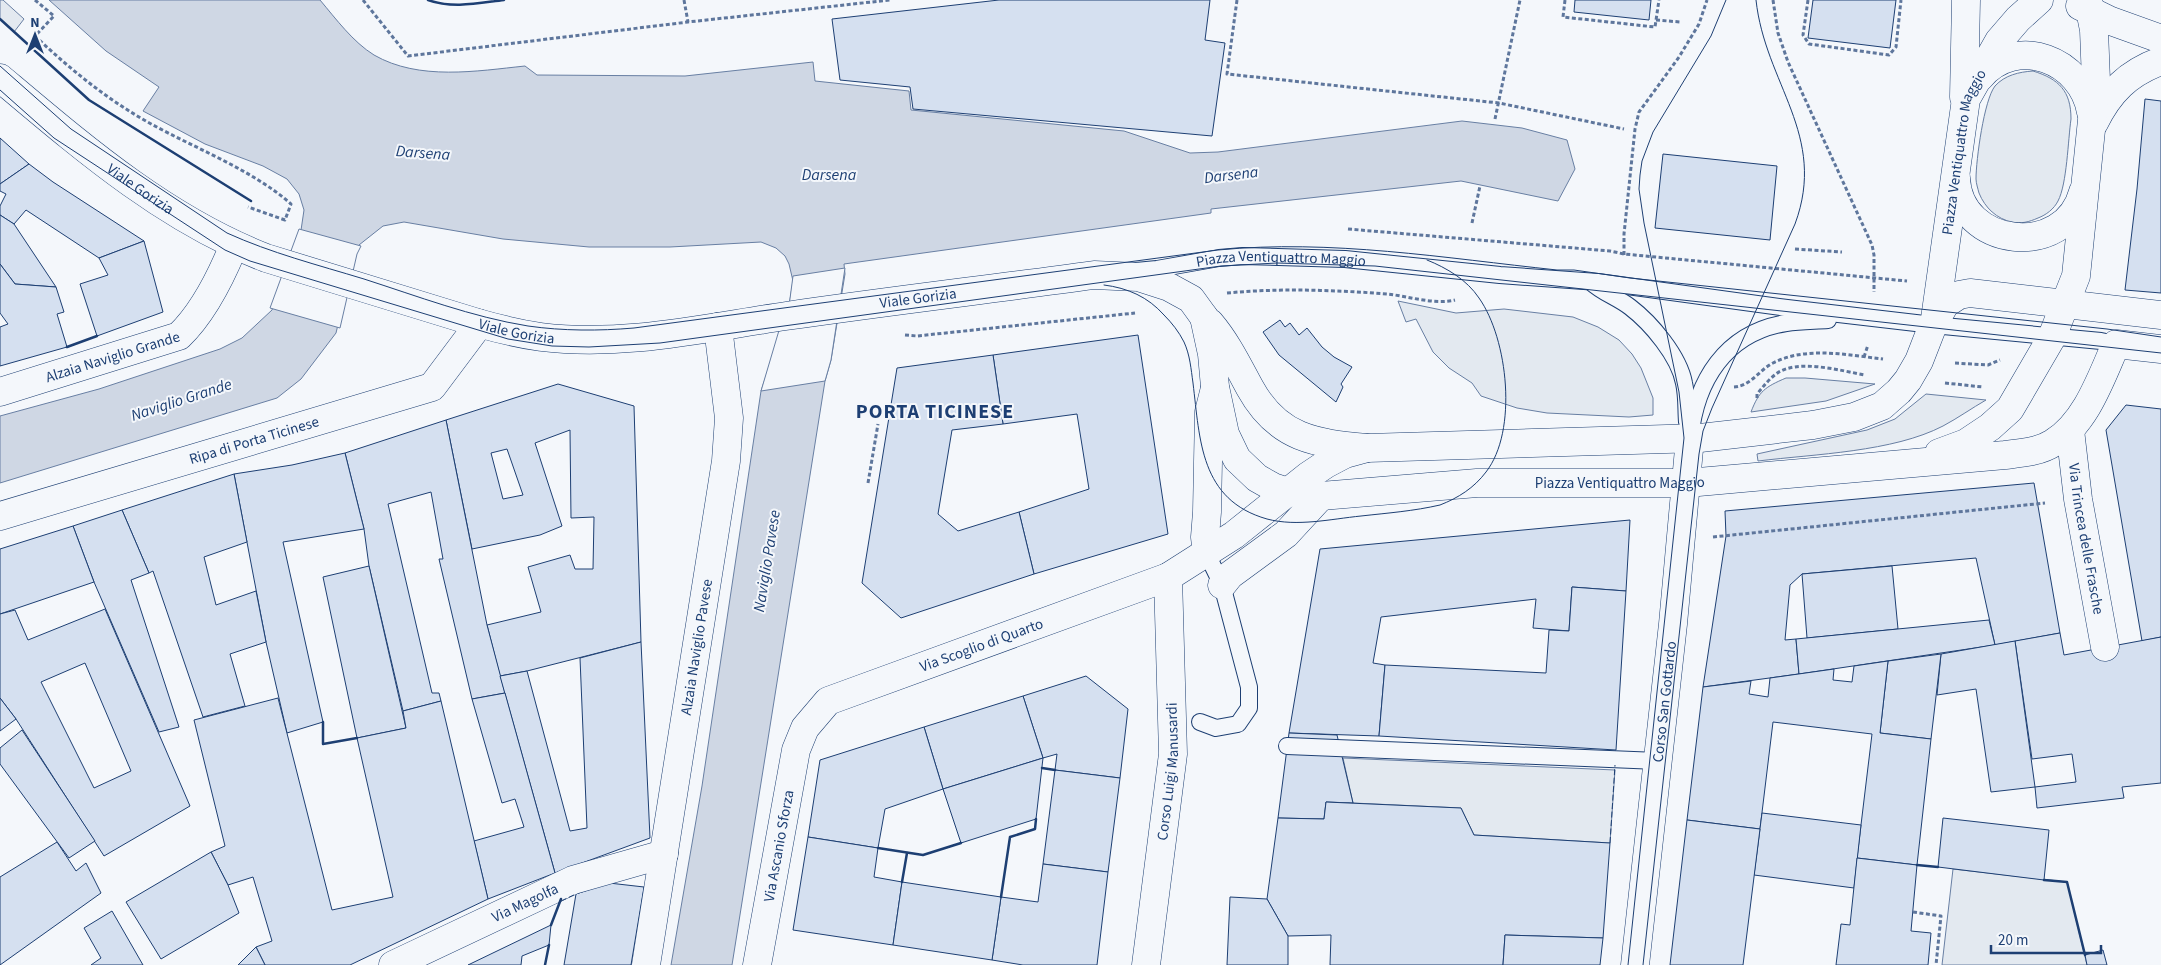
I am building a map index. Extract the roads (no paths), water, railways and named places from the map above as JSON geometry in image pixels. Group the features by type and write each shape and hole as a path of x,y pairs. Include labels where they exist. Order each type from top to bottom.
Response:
{"street":[{"path":"1963,113 1966,0"},
{"name":"Piazza Ventiquattro Maggio","path":"1934,325 1966,99 1999,41 2018,19 2039,0"},
{"path":"2083,4 2111,21 2161,39"},
{"name":"Piazza Ventiquattro Maggio","path":"1889,464 1940,452 1966,443 1990,427 2010,409 2052,337 2066,304 2076,276 2096,81 2096,56 2083,4"},
{"path":"1972,86 1993,65 2007,59 2021,56 2036,56 2050,60 2074,76 2083,88 2089,100 2092,114 2091,129"},
{"path":"2091,129 2104,102 2116,89 2139,70 2161,61"},
{"name":"Viale Gorizia","path":"0,78 64,132 135,186 234,245 266,258 478,324 541,337 577,340 651,337 786,316 1094,275"},
{"path":"1956,166 1956,181 1960,195 1971,214 1987,228 2000,234 2014,237 2042,234 2066,220 2079,202 2085,182"},
{"name":"Alzaia Naviglio Grande","path":"0,392 178,336 189,326 218,282 234,245"},
{"name":"Piazza Ventiquattro Maggio","path":"1094,275 1138,277 1169,287 1191,300 1230,349 1252,391 1268,413 1282,427 1298,436 1315,442 1367,448 1690,438 1813,425 1854,418 1882,406 1908,380 1945,304 1951,299 1970,293 2161,315"},
{"name":"Piazza Ventiquattro Maggio","path":"1204,317 1212,354 1215,387 1225,434 1238,459 1257,478 1272,487 1288,492 1321,496 1477,483 1687,483 2035,451 2052,444 2070,430 2087,406 2116,344"},
{"name":"Ripa di Porta Ticinese","path":"0,516 432,387 478,324"},
{"name":"Alzaia Naviglio Pavese","path":"646,965 726,461 729,418 718,327"},
{"path":"2116,344 2161,349"},
{"name":"Piazza Ventiquattro Maggio","path":"1207,554 1205,526 1207,512 1209,412 1215,387"},
{"name":"Via Trincea delle Frasche","path":"2070,430 2078,499 2105,647"},
{"name":"Corso San Gottardo","path":"1635,965 1658,761 1690,438"},
{"name":"Piazza Ventiquattro Maggio","path":"1168,577 1207,554 1326,464 1345,454 1367,448"},
{"path":"1222,585 1230,575 1286,534 1321,496"},
{"name":"Via Scoglio di Quarto","path":"805,728 828,701 1168,577"},
{"name":"Corso Luigi Manusardi","path":"1146,965 1173,754 1168,577"},
{"name":"Via Ascanio Sforza","path":"757,965 796,750 805,728"},
{"name":"Via Magolfa","path":"393,965 574,880 664,854"}],"lane":[{"name":"Piazza Ventiquattro Maggio","path":"1094,275 1158,269 1219,258 1243,256 1345,259 1591,282 1872,318 2116,344"},
{"name":"Piazza Ventiquattro Maggio","path":"1591,282 1602,292 1620,300 1649,322 1667,348 1677,364 1684,382 1690,438"},
{"name":"Piazza Ventiquattro Maggio","path":"1690,438 1692,418 1704,383 1718,359 1734,346 1768,327 1786,323 1872,318"},
{"path":"1200,722 1216,728 1238,724 1249,708 1249,687 1222,585 1207,554"},
{"path":"1287,746 1658,761"}],"water":[{"name":"Darsena","path":"49,0 320,0 352,37 366,50 391,63 429,71 468,72 525,66 537,75 685,76 813,62 815,81 909,91 911,110 1124,131 1190,153 1218,152 1462,121 1522,128 1567,140 1575,169 1558,201 1461,181 1211,209 1211,213 844,264 845,274 831,360 825,381 732,965 671,965 702,786 761,391 789,306 793,281 785,256 776,248 761,242 670,247 589,247 503,239 404,222 383,226 359,245 355,253 336,333 301,379 277,398 0,483 0,416 99,389 220,349 242,338 272,310 300,237 304,210 299,194 287,179 263,166 205,144 143,111 159,87 106,51"}],"tram line":[{"path":"1628,965 1684,438 1679,392 1644,223 1639,189 1640,175 1642,161 1653,132 1711,36 1726,0"},
{"path":"1643,965 1703,431 1795,224 1803,192 1804,163 1800,136 1771,58 1762,30 1756,0"},
{"path":"0,66 71,129 227,233 278,253 445,306 528,326 581,330 634,328 1218,250 1260,247 1303,247 1388,251 1557,270 1574,270 1630,278 2107,329 2161,337"},
{"path":"0,90 54,138 225,250 250,261 508,339 552,346 589,347 660,343 1221,266 1277,263 1375,266 2161,353"},
{"path":"1104,285 1121,288 1144,298 1167,318 1182,338 1190,362 1202,446 1216,483 1228,498 1245,510 1267,519 1290,522 1314,522 1401,512 1440,505 1471,488 1486,472 1496,454 1502,433 1505,410 1505,385 1497,337 1489,316 1479,298 1469,286 1456,275 1427,260"}],"district":[{"name":"PORTA TICINESE","path":"935,411"}],"water label":[{"name":"Naviglio Grande","path":"181,399"},
{"name":"Naviglio Pavese","path":"766,561"}]}
